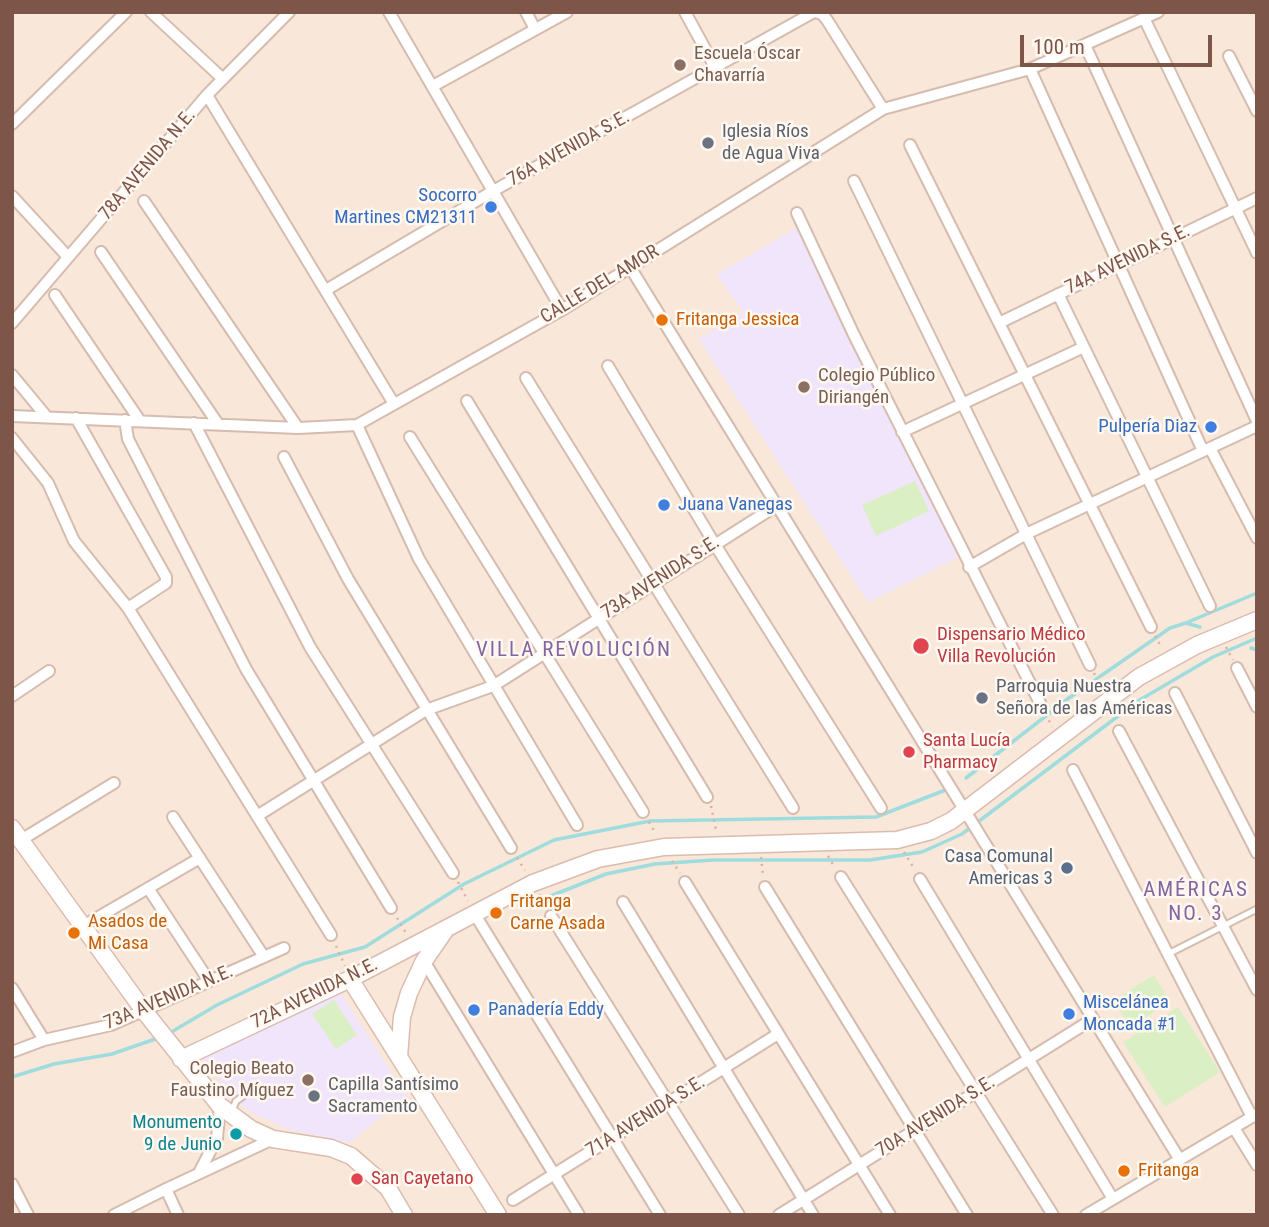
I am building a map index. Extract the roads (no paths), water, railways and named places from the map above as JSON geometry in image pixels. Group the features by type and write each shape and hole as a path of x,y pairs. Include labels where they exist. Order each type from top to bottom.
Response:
{"street":[{"path":"12,124 126,12"},
{"path":"151,12 223,79"},
{"name":"78A AVENIDA N.E.","path":"12,323 207,95 289,12"},
{"path":"389,12 562,310"},
{"path":"526,12 535,29"},
{"path":"433,86 567,12"},
{"path":"685,12 715,67"},
{"name":"CALLE DEL AMOR","path":"12,416 298,428 356,425 562,310 883,109 1030,69 1158,12"},
{"path":"817,13 883,109"},
{"name":"76A AVENIDA S.E.","path":"326,290 493,191 817,13"},
{"path":"1144,18 1257,253"},
{"path":"1085,45 1257,421"},
{"path":"1229,55 1257,111"},
{"path":"1030,69 1118,265 1206,449 1257,538"},
{"path":"207,95 394,404"},
{"path":"910,145 1153,630"},
{"path":"853,181 1028,533 1092,669"},
{"path":"12,195 68,257"},
{"name":"74A AVENIDA S.E.","path":"999,323 1257,198"},
{"path":"144,201 298,428"},
{"path":"797,213 969,567 1043,708"},
{"path":"101,252 218,424"},
{"path":"630,267 1180,1160"},
{"path":"1058,294 1145,478 1210,606"},
{"path":"55,295 140,421"},
{"path":"902,432 1084,347"},
{"path":"608,366 714,543 881,808"},
{"path":"12,376 46,416"},
{"path":"526,378 793,808"},
{"path":"467,401 707,797"},
{"path":"76,418 166,577 166,583 128,608"},
{"path":"125,420 128,439 246,669 393,912"},
{"path":"194,423 310,647 456,878"},
{"path":"356,425 419,559 577,825"},
{"path":"969,567 1028,533 1257,426"},
{"path":"410,437 645,816"},
{"path":"12,438 48,482 74,541 128,608 331,935"},
{"path":"284,457 348,579 512,850"},
{"name":"73A AVENIDA S.E.","path":"257,816 426,710 494,687 714,543 776,506"},
{"name":"72A AVENIDA N.E.","path":"178,1056 447,927 472,908 598,859 643,849 897,840 931,831 967,815 1139,677 1197,645 1257,620"},
{"path":"1237,668 1257,707"},
{"path":"12,696 49,671"},
{"path":"1174,693 1257,853"},
{"path":"1119,731 1257,990"},
{"path":"1073,770 1255,1116 1086,1215"},
{"path":"114,783 17,834 144,1011 225,1111 274,1139 331,1148 351,1156 388,1188 404,1215"},
{"path":"173,817 264,957"},
{"path":"83,926 200,858"},
{"path":"838,872 1053,1215"},
{"path":"682,877 890,1215"},
{"path":"920,879 1114,1199"},
{"path":"765,887 967,1215"},
{"path":"148,888 209,981"},
{"path":"624,902 813,1215"},
{"path":"472,908 660,1215"},
{"path":"551,915 739,1215"},
{"path":"399,1057 405,1005 424,961 447,927"},
{"name":"73A AVENIDA N.E.","path":"12,1052 44,1040 111,1026 284,948"},
{"path":"424,961 579,1215"},
{"path":"348,974 498,1215"},
{"path":"12,988 44,1040"},
{"name":"70A AVENIDA S.E.","path":"779,1215 1093,1020"},
{"name":"71A AVENIDA S.E.","path":"513,1200 778,1034"},
{"path":"200,1171 217,1138 225,1111"},
{"path":"1234,1128 1257,1165"},
{"path":"114,1215 200,1171 274,1139"},
{"path":"12,1184 25,1214"},
{"path":"166,1189 178,1215"}],"lane":[{"path":"1168,954 1257,909"},
{"path":"225,1111 242,1097"}],"waterway":[{"path":"1188,622 1257,593"},
{"path":"966,778 1069,698 1170,628 1186,623 1200,627"},
{"path":"528,905 606,874 655,864 713,860 870,860 922,852 962,834 1138,701 1213,657 1257,638"},
{"path":"1251,648 1257,650"},
{"path":"168,1034 217,1005 303,964 365,947 464,884 554,840 650,821 876,817 948,789"},
{"path":"12,1077 54,1064 112,1054 161,1037"}],"place":[{"name":"Escuela Óscar Chavarría","path":"680,65"},
{"name":"Iglesia Ríos de Agua Viva","path":"708,143"},
{"name":"Socorro Martines CM21311","path":"491,207"},
{"name":"Fritanga Jessica","path":"662,320"},
{"name":"Colegio Público Diriangén","path":"804,387"},
{"name":"Pulpería Diaz","path":"1211,427"},
{"name":"Juana Vanegas","path":"664,505"},
{"name":"Dispensario Médico Villa Revolución","path":"921,646"},
{"name":"Parroquia Nuestra Señora de las Américas","path":"982,698"},
{"name":"Santa Lucía Pharmacy","path":"909,752"},
{"name":"Casa Comunal Americas 3","path":"1067,868"},
{"name":"Fritanga Carne Asada","path":"496,913"},
{"name":"Asados de Mi Casa","path":"74,933"},
{"name":"Panadería Eddy","path":"474,1010"},
{"name":"Miscelánea Moncada #1","path":"1069,1014"},
{"name":"Colegio Beato Faustino Míguez","path":"308,1080"},
{"name":"Capilla Santísimo Sacramento","path":"314,1096"},
{"name":"Monumento 9 de Junio","path":"236,1134"},
{"name":"Fritanga","path":"1124,1171"},
{"name":"San Cayetano","path":"357,1179"}],"district":[{"name":"VILLA REVOLUCIÓN","path":"574,651"},
{"name":"AMÉRICAS NO. 3","path":"1196,903"}]}
